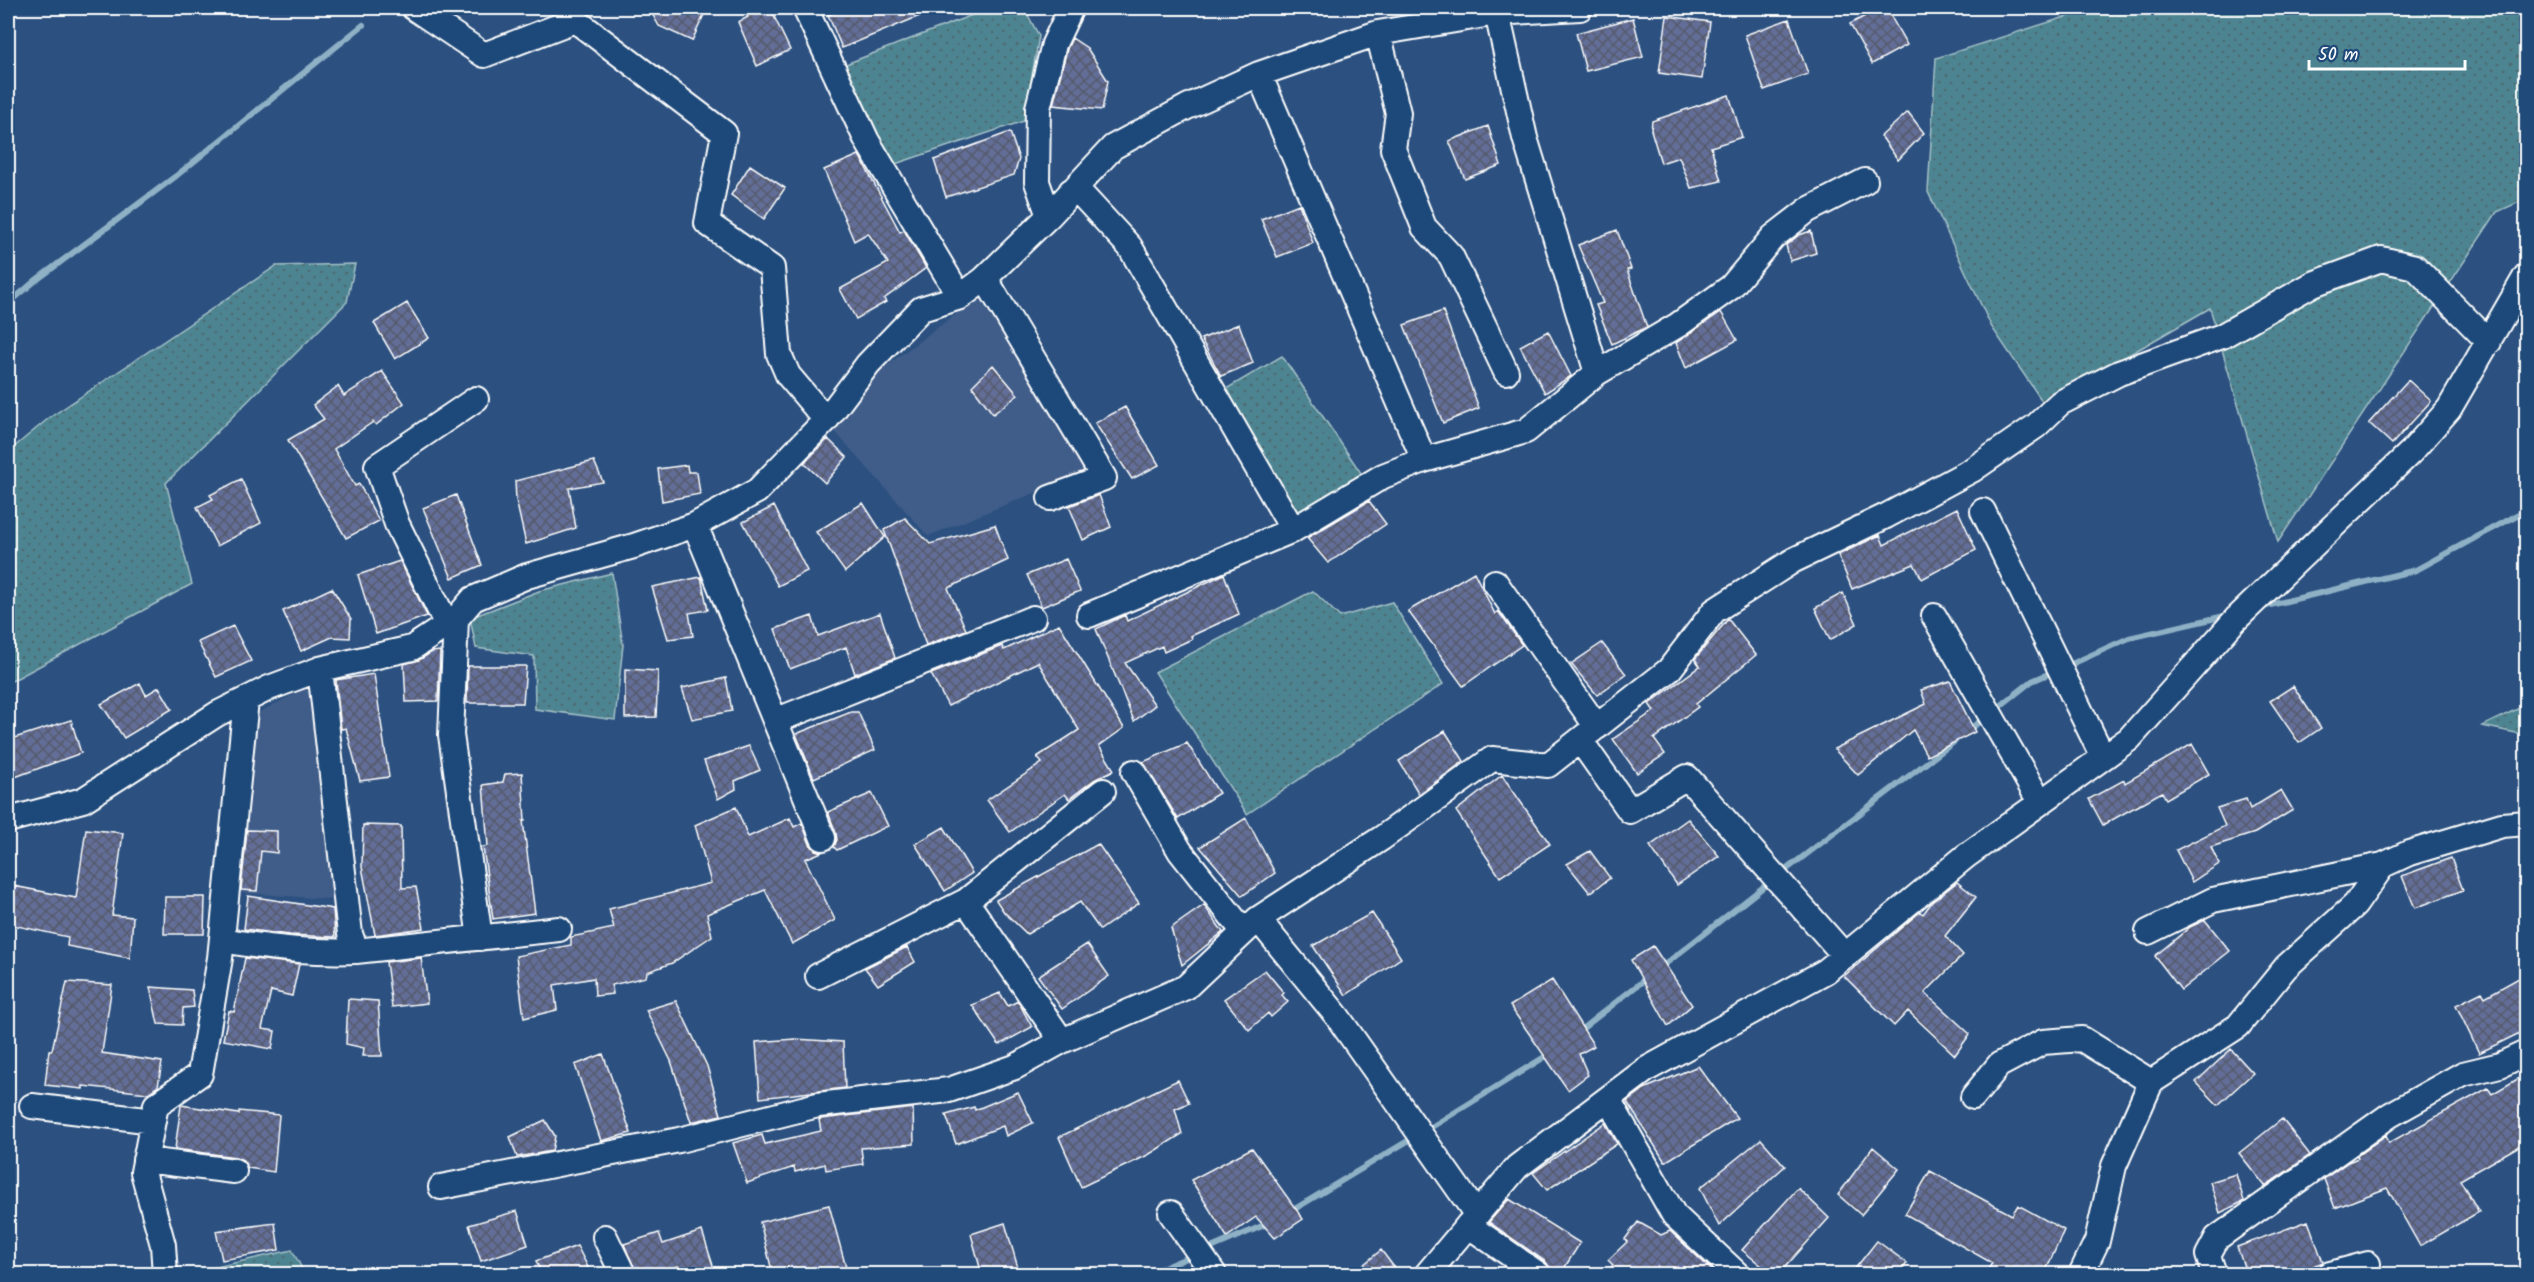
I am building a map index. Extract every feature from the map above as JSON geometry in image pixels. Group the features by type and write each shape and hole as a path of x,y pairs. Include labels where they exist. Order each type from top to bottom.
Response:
{"street":[{"path":"414,8 484,55 575,20 724,134 706,223 772,268 779,354 788,375 826,420"},
{"path":"1049,216 1037,182 1038,108 1054,44 1071,8"},
{"path":"8,820 83,800 217,714 268,688 320,669 412,648 452,622 473,600 527,576 634,546 695,525 757,491 826,420 868,364 921,309 960,297 985,278 1049,216 1113,147 1187,107 1259,74 1378,33 1497,14 1580,8"},
{"path":"814,11 867,141 960,297"},
{"path":"1497,14 1525,138 1597,373"},
{"path":"1378,33 1398,114 1393,149 1424,227 1451,256 1506,372"},
{"path":"1259,74 1424,460"},
{"path":"1089,615 1293,530 1383,476 1424,460 1526,431 1597,373 1678,326 1731,287 1773,237 1808,210 1865,181"},
{"path":"1071,191 1083,196 1130,247 1293,530"},
{"path":"441,1187 679,1140 818,1105 949,1090 1015,1067 1062,1041 1185,987 1251,926 1382,838 1492,759 1548,765 1670,670 1714,611 1794,560 1886,516 1972,470 2036,426 2060,403 2119,373 2222,336 2313,284 2380,259 2415,267 2488,342"},
{"path":"1427,1275 1517,1167 1647,1069 1826,972 1966,856 2129,739 2236,619 2418,443 2449,409 2526,276"},
{"path":"985,278 1104,478 1050,498"},
{"path":"476,399 377,466 397,524 452,622 452,735 480,938"},
{"path":"1983,511 2103,757"},
{"path":"695,525 823,838"},
{"path":"1495,582 1588,734 1630,811 1687,777 1845,956"},
{"path":"1934,616 2040,802"},
{"path":"775,721 1033,618"},
{"path":"320,669 350,934 356,951"},
{"path":"165,1275 163,1245 143,1172 156,1105 200,1074 222,940 246,700"},
{"path":"1134,771 1180,851 1337,1016 1473,1220 1538,1275"},
{"path":"818,976 966,902 1103,791"},
{"path":"2148,932 2213,900 2383,865 2409,853 2502,825 2526,823"},
{"path":"2081,1275 2097,1241 2114,1166 2151,1082 2238,1026 2286,967 2355,905 2383,865"},
{"path":"966,902 1062,1041"},
{"path":"222,940 275,950 322,953 559,929"},
{"path":"1973,1097 1999,1065 2043,1041 2082,1039 2151,1082"},
{"path":"2214,1275 2208,1255 2217,1238 2390,1115 2463,1074 2500,1065 2526,1053"},
{"path":"1608,1099 1674,1215 1737,1275"},
{"path":"32,1106 153,1121"},
{"path":"145,1160 234,1171"},
{"path":"1171,1213 1214,1275"},
{"path":"604,1238 623,1275"},
{"path":"2330,1275 2368,1264"}],"shaded area":[{"path":"983,294 1091,470 928,536 832,428 882,369"},
{"path":"314,684 340,900 232,892 250,717"}],"green space":[{"path":"990,8 1024,8 1039,36 1024,121 892,165 841,66"},
{"path":"2094,8 2526,8 2526,199 2497,212 2278,542 2210,308 2044,404 1991,326 1928,192 1936,58"},
{"path":"355,264 347,302 166,483 192,584 8,683 8,452 49,418 276,266"},
{"path":"1282,356 1363,476 1295,518 1221,392"},
{"path":"612,573 623,645 615,720 535,709 534,656 476,648 470,618 539,591"},
{"path":"1313,591 1340,617 1392,602 1443,684 1247,814 1155,672"},
{"path":"2526,705 2526,735 2482,726"},
{"path":"292,1250 305,1274 185,1274"}],"building":[{"path":"649,8 707,8 692,41 659,26"},
{"path":"742,8 770,8 790,50 757,66 738,22 748,17"},
{"path":"845,8 939,8 842,48 828,15"},
{"path":"1880,8 1886,8 1907,45 1872,64 1850,24"},
{"path":"1667,16 1710,22 1702,79 1659,73"},
{"path":"1633,18 1643,57 1586,71 1576,33"},
{"path":"1789,19 1808,74 1764,90 1745,35"},
{"path":"1072,38 1087,48 1108,81 1102,110 1053,105 1067,49"},
{"path":"1729,95 1742,137 1711,147 1721,181 1691,188 1679,157 1661,163 1651,130 1652,121"},
{"path":"1908,112 1924,133 1898,160 1881,136"},
{"path":"1488,126 1501,165 1465,179 1449,141"},
{"path":"1010,132 1019,159 1014,175 946,197 934,160"},
{"path":"859,155 900,232 904,230 926,268 884,299 886,302 856,319 840,289 888,263 868,233 854,241 824,170"},
{"path":"750,165 785,188 764,219 731,195"},
{"path":"1299,204 1313,243 1277,257 1261,219"},
{"path":"1617,230 1631,269 1627,270 1647,327 1612,344 1596,305 1603,303 1578,245"},
{"path":"1811,231 1816,253 1790,261 1786,245 1799,235"},
{"path":"407,303 429,338 395,359 374,323"},
{"path":"1443,311 1479,408 1443,423 1404,325"},
{"path":"1721,312 1737,340 1686,368 1676,343"},
{"path":"1239,324 1253,363 1221,376 1201,339"},
{"path":"1548,331 1571,376 1545,393 1520,346"},
{"path":"993,365 1018,395 993,414 972,386"},
{"path":"382,371 404,403 376,425 373,422 334,449 355,486 359,484 379,521 346,538 288,440 324,419 313,405 338,386 344,396"},
{"path":"2408,380 2431,401 2392,444 2369,423"},
{"path":"1125,407 1159,465 1132,479 1095,423"},
{"path":"828,439 847,457 825,483 804,463"},
{"path":"594,461 603,482 569,488 576,528 526,544 516,500 515,481"},
{"path":"687,465 688,472 697,472 700,494 662,501 658,469"},
{"path":"241,479 261,523 217,546 197,507 213,499 210,495"},
{"path":"456,495 482,565 452,578 423,508"},
{"path":"1099,495 1111,527 1083,540 1069,506"},
{"path":"1369,501 1386,524 1328,563 1307,538"},
{"path":"863,503 885,537 845,572 816,532"},
{"path":"774,506 807,571 778,586 743,522"},
{"path":"1957,508 1976,550 1922,579 1914,564 1852,589 1838,555 1880,535 1884,545"},
{"path":"905,518 930,544 995,525 1008,560 948,588 966,630 926,645 884,530"},
{"path":"1066,559 1080,591 1042,607 1027,575"},
{"path":"400,561 427,616 376,634 358,575"},
{"path":"1474,572 1495,614 1498,611 1522,645 1463,686 1408,611"},
{"path":"1224,574 1239,614 1191,636 1192,639 1164,652 1162,646 1125,663 1155,705 1134,721 1096,629 1125,615 1127,621"},
{"path":"701,577 708,610 689,613 693,636 668,639 652,587"},
{"path":"332,588 351,619 350,638 332,637 301,651 283,611"},
{"path":"1843,593 1857,624 1830,640 1815,608"},
{"path":"880,613 895,658 855,674 846,647 790,669 775,629 812,616 818,636"},
{"path":"1728,619 1756,655 1696,704 1698,707 1654,739 1665,754 1637,773 1613,739 1654,711 1649,704 1700,666 1695,659"},
{"path":"1059,624 1124,728 1099,746 1114,770 1094,780 1069,799 1065,794 1010,832 987,800 1042,763 1037,757 1079,730 1038,662 948,706 931,674 1002,646 1004,650"},
{"path":"233,626 251,661 216,677 198,642"},
{"path":"1602,643 1626,674 1597,695 1571,664"},
{"path":"440,651 438,701 406,702 404,664"},
{"path":"468,666 526,666 523,703 467,703"},
{"path":"625,669 658,671 656,717 625,718"},
{"path":"374,674 389,777 360,781 346,728 341,729 336,680"},
{"path":"726,678 732,711 692,719 682,688"},
{"path":"1950,681 1975,732 1927,756 1913,730 1858,775 1834,749 1926,704 1921,690"},
{"path":"140,683 146,695 159,687 172,709 124,738 101,704"},
{"path":"2293,686 2321,728 2299,743 2270,701"},
{"path":"851,712 858,712 875,750 814,778 796,734"},
{"path":"71,720 81,753 15,777 8,757 8,740"},
{"path":"1445,731 1464,761 1419,794 1399,761"},
{"path":"1187,743 1219,793 1178,819 1143,762"},
{"path":"2192,744 2209,774 2166,799 2162,792 2103,825 2089,799 2124,780 2125,783"},
{"path":"749,746 760,770 735,781 736,789 718,799 704,761"},
{"path":"522,773 525,821 523,821 535,913 493,919 483,847 488,846 483,785 503,782 505,774"},
{"path":"1502,775 1550,844 1500,877 1456,811"},
{"path":"2281,790 2293,810 2255,833 2211,847 2219,864 2192,882 2176,850 2225,826 2217,808 2246,799 2250,809"},
{"path":"872,793 888,826 837,850 834,847 837,840 836,833 828,812"},
{"path":"736,807 748,837 790,818 794,827 802,823 810,844 815,850 822,852 805,859 835,920 792,944 765,890 707,914 712,936 672,963 647,972 646,977 612,985 613,994 595,996 594,978 554,985 557,1010 524,1018 516,956 571,945 571,937 614,928 609,909 711,883 695,825"},
{"path":"1246,818 1275,873 1242,896 1200,847"},
{"path":"1688,819 1719,856 1677,885 1650,846"},
{"path":"363,825 401,826 402,888 416,887 424,928 375,935 362,867"},
{"path":"944,827 972,873 945,891 915,844"},
{"path":"86,829 123,833 112,915 133,917 130,958 67,946 68,937 8,924 8,885 76,898"},
{"path":"247,830 277,831 277,853 261,851 257,891 241,890"},
{"path":"1098,844 1139,903 1100,930 1080,902 1027,934 1004,912 996,900"},
{"path":"1590,851 1610,878 1590,893 1567,864"},
{"path":"2451,858 2463,890 2415,908 2402,876"},
{"path":"1957,882 1976,897 1945,936 1963,955 1925,993 1970,1034 1955,1055 1908,1011 1894,1026 1844,976 1920,912 1923,914 1932,902"},
{"path":"248,896 333,909 335,937 290,935 244,929"},
{"path":"165,897 205,897 204,934 164,934"},
{"path":"1204,905 1223,932 1182,965 1171,928"},
{"path":"1372,913 1401,958 1346,995 1313,946"},
{"path":"2205,920 2230,951 2181,990 2155,956 2190,927"},
{"path":"1087,944 1109,976 1062,1009 1038,976"},
{"path":"1653,946 1692,1005 1668,1026 1631,960"},
{"path":"907,947 915,962 878,985 865,968"},
{"path":"245,958 299,964 292,996 271,991 262,1029 275,1031 272,1049 223,1040 229,1011 234,1012"},
{"path":"421,958 427,1003 392,1007 386,962"},
{"path":"1265,970 1284,993 1282,995 1288,1002 1271,1017 1268,1013 1249,1030 1224,999"},
{"path":"2526,974 2526,1030 2479,1053 2456,1005 2482,992 2485,997"},
{"path":"1552,980 1594,1046 1579,1054 1588,1075 1568,1090 1510,1006"},
{"path":"67,982 112,985 102,1053 162,1062 158,1086 148,1093 83,1086 83,1089 45,1085 49,1050 52,1050"},
{"path":"150,987 192,990 194,1007 183,1008 182,1025 158,1024"},
{"path":"1000,993 1008,1006 1018,1001 1032,1027 999,1045 972,1005"},
{"path":"348,999 378,1001 382,1056 363,1056 364,1048 346,1044"},
{"path":"676,1001 707,1066 721,1115 691,1122 671,1061 646,1010"},
{"path":"795,1039 843,1042 845,1088 760,1098 756,1042"},
{"path":"2231,1049 2253,1073 2218,1105 2196,1082"},
{"path":"603,1054 631,1133 601,1141 575,1065"},
{"path":"1698,1066 1737,1118 1665,1162 1627,1102 1644,1089"},
{"path":"2526,1074 2526,1142 2460,1180 2479,1212 2420,1246 2387,1188 2335,1208 2324,1179 2348,1162 2358,1158 2357,1156 2386,1135 2389,1143 2488,1088 2492,1094"},
{"path":"1178,1080 1189,1103 1175,1109 1182,1134 1148,1155 1081,1187 1059,1137"},
{"path":"1018,1092 1033,1123 1006,1136 1003,1126 956,1144 946,1115 974,1107 975,1110"},
{"path":"181,1105 239,1114 239,1111 279,1115 274,1172 248,1168 243,1160 236,1157 175,1149"},
{"path":"913,1108 914,1144 861,1148 863,1164 826,1170 825,1164 795,1172 794,1167 747,1183 733,1143 762,1135 765,1144 821,1131 819,1120 821,1119"},
{"path":"2282,1119 2310,1155 2265,1186 2239,1153"},
{"path":"545,1120 555,1136 552,1151 517,1157 510,1137"},
{"path":"1605,1123 1617,1144 1547,1190 1533,1173"},
{"path":"1761,1139 1785,1166 1719,1226 1700,1188"},
{"path":"1873,1147 1899,1169 1861,1215 1838,1195"},
{"path":"1252,1148 1303,1219 1275,1238 1256,1217 1227,1237 1191,1180"},
{"path":"1930,1171 2012,1215 2018,1205 2064,1230 2044,1275 1985,1275 1992,1263 1905,1214"},
{"path":"2236,1174 2244,1201 2220,1213 2210,1182"},
{"path":"1798,1188 1829,1218 1778,1275 1773,1275 1742,1250"},
{"path":"1509,1199 1580,1243 1560,1275 1552,1272 1546,1262 1489,1222"},
{"path":"829,1205 848,1275 773,1275 760,1222"},
{"path":"517,1211 528,1245 481,1261 469,1225"},
{"path":"2308,1221 2323,1262 2292,1275 2247,1275 2237,1247"},
{"path":"1638,1222 1661,1235 1670,1231 1717,1275 1604,1275 1613,1265 1608,1260 1627,1242 1625,1239"},
{"path":"275,1223 279,1250 222,1260 216,1231"},
{"path":"1005,1223 1020,1275 982,1275 971,1234"},
{"path":"702,1231 716,1275 680,1275 678,1266 655,1275 637,1275 624,1244 659,1233 663,1244"},
{"path":"1877,1241 1907,1263 1899,1275 1850,1275"},
{"path":"577,1246 592,1275 542,1275 536,1261"},
{"path":"1381,1250 1400,1275 1351,1275"}],"waterway":[{"path":"8,304 35,281 176,176 363,25"},
{"path":"2262,607 2416,570 2526,510"},
{"path":"2065,667 2129,638 2229,615"},
{"path":"1994,711 2032,681 2055,671"},
{"path":"1967,731 1986,717"},
{"path":"1779,875 1955,741"},
{"path":"1659,969 1771,881"},
{"path":"1578,1032 1648,977"},
{"path":"1425,1131 1551,1053"},
{"path":"1288,1213 1416,1136"},
{"path":"1204,1251 1269,1223"},
{"path":"1148,1274 1194,1255"}]}
